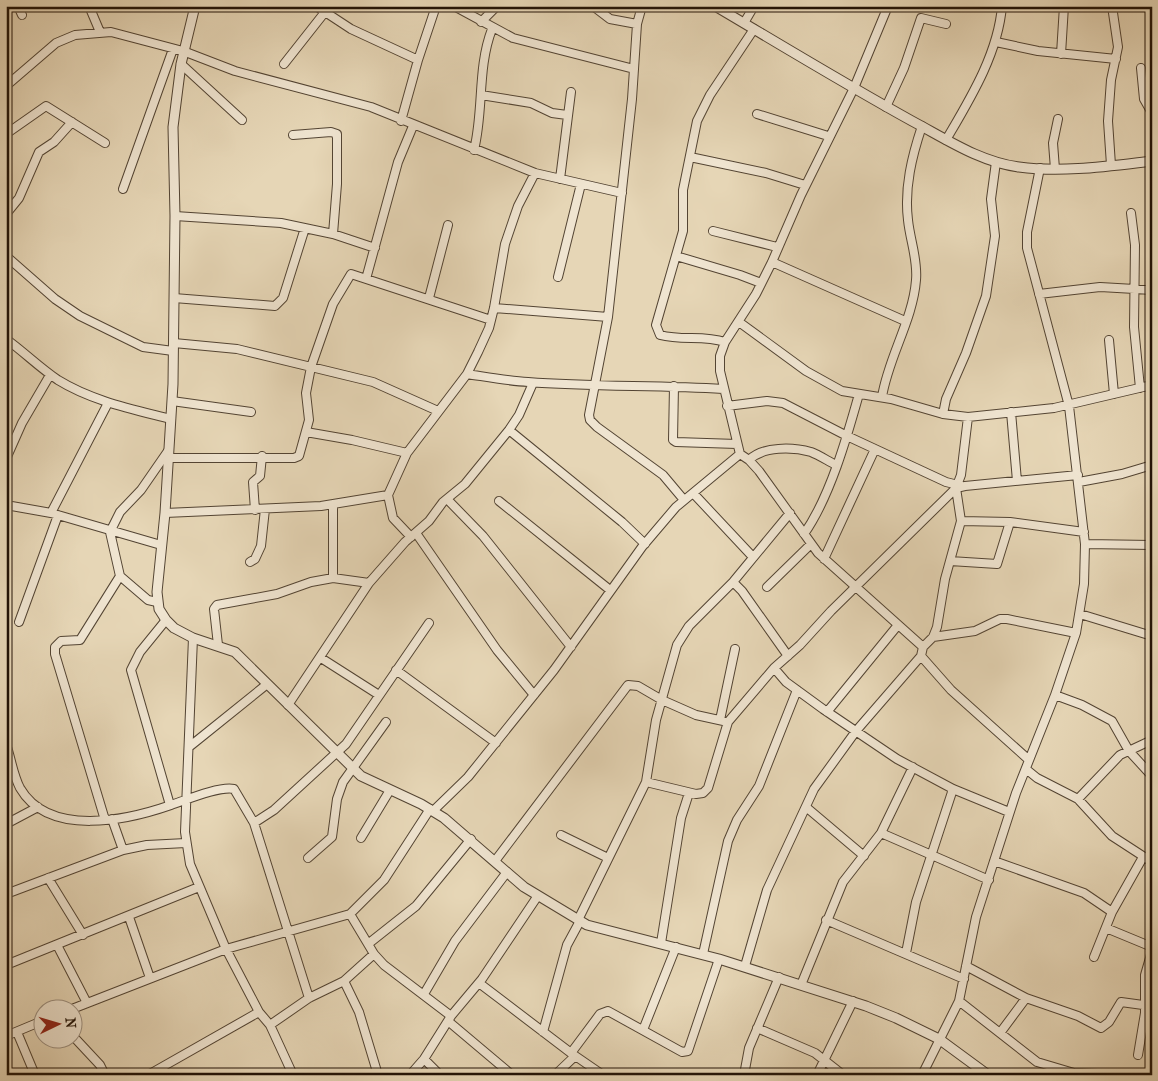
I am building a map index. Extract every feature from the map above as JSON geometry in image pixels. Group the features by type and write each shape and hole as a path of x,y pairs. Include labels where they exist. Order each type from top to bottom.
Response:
{"street":[{"path":"18,6 22,15"},
{"path":"89,6 100,32"},
{"path":"195,6 183,51 173,127 175,216 174,347 169,454 157,602 166,620 174,628 193,638 218,645 244,659 266,685 369,781 432,810 471,839 538,897 579,920 598,928 745,966 853,1001 896,1018 939,1039 988,1075"},
{"path":"316,6 351,29 418,60"},
{"path":"401,121 436,6"},
{"path":"454,6 492,29 529,44 634,69"},
{"path":"481,22 497,6"},
{"path":"593,6 610,19 637,24"},
{"path":"642,6 637,24 622,193 608,317 589,409 590,420 663,475 684,500"},
{"path":"715,6 886,107 946,140 996,162 1019,167 1055,169 1152,161"},
{"path":"744,23 754,6"},
{"path":"888,6 854,88 828,136 777,247 772,262 739,322 725,342 720,356 727,406 740,454 749,460 824,559 923,646"},
{"path":"946,140 968,101 996,42 1000,32 1002,6"},
{"path":"1061,54 1064,6"},
{"path":"1112,6 1117,38 1108,121 1112,165"},
{"path":"284,64 325,12"},
{"path":"886,107 904,68 921,18 946,24"},
{"path":"474,150 479,126 484,59 492,29"},
{"path":"725,342 712,338 670,338 660,335 657,332 656,325 683,231 683,190 703,107 754,29"},
{"path":"6,86 29,69 56,43 75,36 111,32 183,51 235,71 371,107 413,126 535,173 622,193"},
{"path":"996,42 1061,54 1116,59"},
{"path":"123,189 173,49"},
{"path":"181,64 242,120"},
{"path":"1141,68 1144,99 1152,112"},
{"path":"560,179 570,92"},
{"path":"481,95 531,103 552,113 567,115"},
{"path":"6,134 46,106 105,143"},
{"path":"757,114 828,136"},
{"path":"1055,169 1053,143 1058,120"},
{"path":"6,214 19,198 40,152 54,142 72,122"},
{"path":"366,279 398,162 413,126"},
{"path":"882,397 889,365 912,304 916,265 906,198 911,164 922,126"},
{"path":"293,135 337,134 337,184 333,234"},
{"path":"690,157 766,173 805,185"},
{"path":"943,414 946,399 966,353 986,296 995,236 991,199 996,162"},
{"path":"922,1075 959,1001 976,917 1009,812 1055,695 1076,633 1084,584 1084,532 1069,406 1027,248 1027,232 1040,168"},
{"path":"534,695 497,650 414,535 393,518 388,495 407,453 467,374 491,320 505,244 518,206 535,173"},
{"path":"558,277 581,184"},
{"path":"1131,212 1135,245 1134,327 1140,388"},
{"path":"175,216 281,223 333,234 375,248"},
{"path":"429,298 448,225"},
{"path":"174,298 275,306 283,298 305,228"},
{"path":"713,231 777,247"},
{"path":"6,256 55,299 80,316 143,348 237,349 372,382 438,412"},
{"path":"676,256 761,283"},
{"path":"772,262 905,321"},
{"path":"169,454 297,457 306,432 309,408 306,393 311,367 333,304 349,276 353,274 491,320"},
{"path":"1038,294 1100,287 1134,287 1152,290"},
{"path":"494,308 608,317"},
{"path":"739,322 806,371 842,390 882,397 943,414 968,417 1069,406 1152,385"},
{"path":"6,339 50,375 75,389 108,403 170,419"},
{"path":"1109,340 1114,394"},
{"path":"467,374 533,383 724,388"},
{"path":"6,459 22,423 50,375"},
{"path":"288,705 369,583 447,499 465,484 509,430 519,415 533,383"},
{"path":"674,386 673,440 676,442 736,444"},
{"path":"804,534 814,518 836,465 860,394"},
{"path":"172,401 251,412"},
{"path":"727,406 767,401 783,403 847,436 957,486 1122,474 1152,465"},
{"path":"19,622 55,514 108,403"},
{"path":"1011,412 1017,481"},
{"path":"933,637 961,521 957,486 966,443 968,417"},
{"path":"509,430 622,522 645,544"},
{"path":"306,432 352,440 407,453"},
{"path":"824,559 875,449"},
{"path":"749,460 761,452 797,450 812,453 836,465"},
{"path":"157,602 148,600 120,576 110,532 120,512 141,490 169,454"},
{"path":"82,1005 226,949 350,914 384,880 432,810 468,777 496,743 571,646 645,544 684,500 740,454"},
{"path":"255,510 253,482 260,476 262,456"},
{"path":"724,721 774,668 957,486"},
{"path":"693,493 752,556"},
{"path":"165,513 255,510 333,504 388,495"},
{"path":"447,499 483,536 571,646"},
{"path":"499,501 610,590"},
{"path":"333,504 333,578"},
{"path":"6,505 55,514 110,532 161,545"},
{"path":"250,562 255,560 261,546 265,509"},
{"path":"543,1032 567,946 646,782 649,754 671,662 688,626 733,582 752,556 790,513"},
{"path":"961,521 1010,522 1084,532"},
{"path":"950,561 997,564 1010,522"},
{"path":"767,588 811,544"},
{"path":"1085,544 1152,545"},
{"path":"120,576 80,640 61,641 55,647 55,654 109,819 123,850"},
{"path":"218,645 215,606 277,594 311,582 333,578 369,583"},
{"path":"733,582 788,656"},
{"path":"1080,614 1152,636"},
{"path":"745,966 767,890 814,789 856,730 921,656 923,646 933,637 975,631 1000,619 1076,633"},
{"path":"166,620 140,652 131,670 170,805"},
{"path":"254,823 274,810 346,744 429,623"},
{"path":"827,712 898,625"},
{"path":"193,638 186,843 190,864 226,949 259,1012 270,1025 292,1073 283,1075"},
{"path":"646,782 689,793 703,793 708,788 722,733 735,649"},
{"path":"921,656 951,690 1029,760"},
{"path":"321,658 379,695"},
{"path":"774,668 797,690 897,759 953,789 1009,812"},
{"path":"396,670 496,743"},
{"path":"189,747 266,685"},
{"path":"495,861 622,691 628,686 638,686 662,700 696,715 724,721"},
{"path":"703,954 728,841 738,820 759,786 797,690"},
{"path":"1055,695 1082,705 1109,719 1115,725 1129,751 1152,776"},
{"path":"308,858 332,836 340,790 353,768 386,722"},
{"path":"1078,799 1120,755 1152,740"},
{"path":"6,744 21,788 38,807 52,815 70,820 109,819 170,805 188,798 234,789 254,823 309,998"},
{"path":"801,985 843,882 881,833 913,767"},
{"path":"1026,769 1037,778 1078,799 1112,836 1152,862"},
{"path":"6,770 15,773"},
{"path":"906,953 916,902 953,789"},
{"path":"361,838 390,790"},
{"path":"661,943 682,818 689,793"},
{"path":"6,824 38,807"},
{"path":"806,807 864,856"},
{"path":"881,833 989,880"},
{"path":"561,835 608,858"},
{"path":"368,944 416,906 471,839"},
{"path":"6,894 123,850 147,845 186,843"},
{"path":"1094,957 1112,912 1143,857"},
{"path":"994,861 1084,893 1112,912"},
{"path":"424,994 455,941 507,872"},
{"path":"48,878 84,935"},
{"path":"6,965 129,917 199,887"},
{"path":"410,1075 424,1059 449,1018 479,983 538,897"},
{"path":"350,914 374,954 390,970 424,994 512,1075"},
{"path":"129,917 150,978"},
{"path":"826,920 964,979"},
{"path":"1106,928 1152,947"},
{"path":"57,945 87,1003"},
{"path":"643,1030 676,947"},
{"path":"1138,1055 1146,1000 1145,975 1152,951"},
{"path":"270,1025 309,998 344,981 374,954"},
{"path":"555,1075 573,1055 600,1014 605,1011 682,1052 688,1051 719,959"},
{"path":"966,966 1026,998 1078,1016 1101,1028 1109,1022 1121,1002 1146,1000"},
{"path":"744,1075 745,1062 757,1028 779,977"},
{"path":"344,981 359,1012 378,1075"},
{"path":"479,983 573,1055 603,1075"},
{"path":"1000,1034 1026,998"},
{"path":"817,1075 853,1001"},
{"path":"959,1001 1037,1062 1074,1072 1120,1075"},
{"path":"148,1075 259,1012"},
{"path":"6,1036 32,1025"},
{"path":"757,1028 815,1053 842,1075"},
{"path":"17,1032 35,1075"},
{"path":"82,1046 100,1065 105,1075"},
{"path":"424,1059 440,1075"}]}
